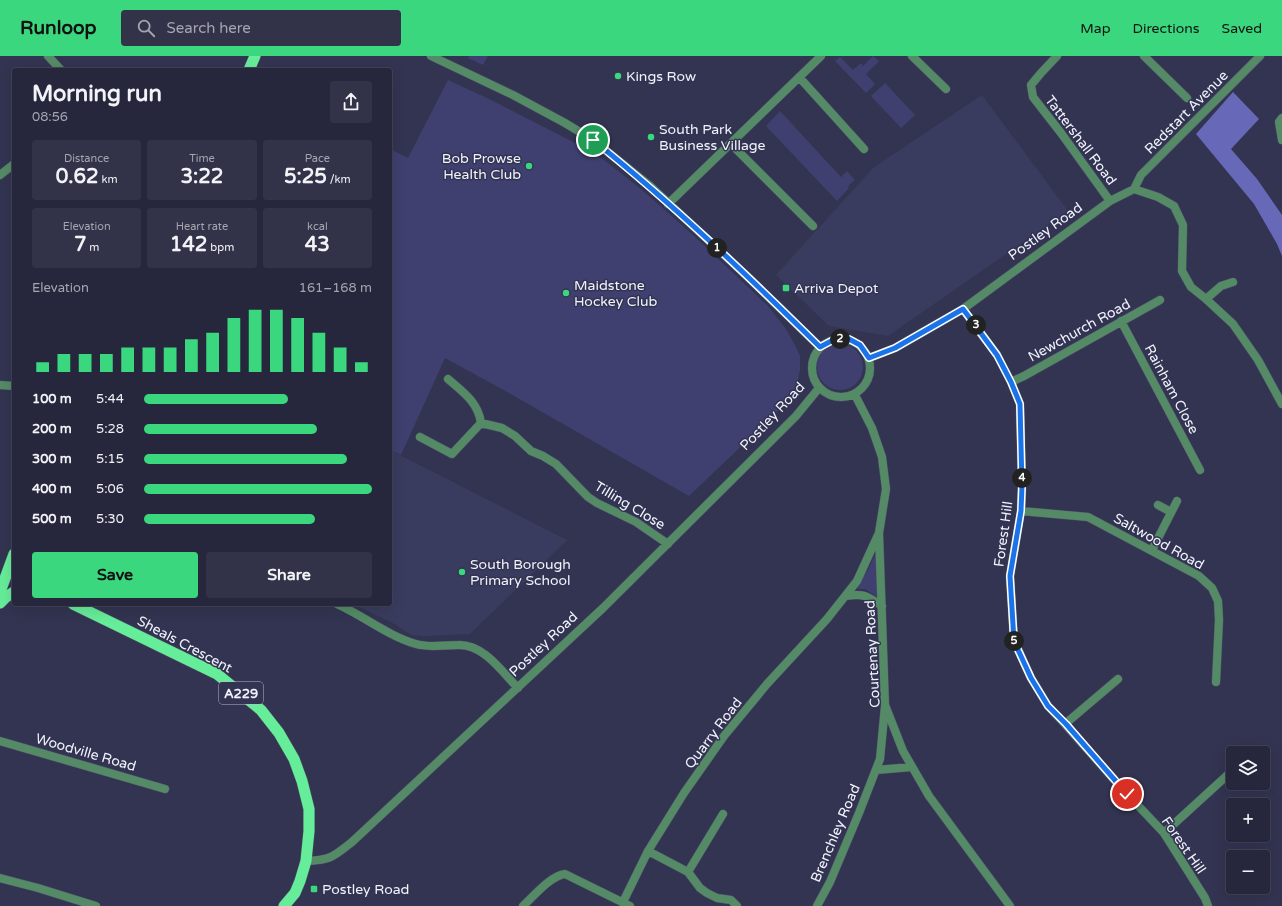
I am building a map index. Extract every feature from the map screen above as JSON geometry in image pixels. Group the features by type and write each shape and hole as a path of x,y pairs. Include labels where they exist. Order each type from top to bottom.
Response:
{"highway":[{"path":"250,68 255,56"},
{"path":"0,592 12,559"},
{"path":"0,603 12,593"},
{"name":"Sheals Crescent","path":"77,606 217,674 261,710 279,733 294,759 302,781 309,809 309,831 306,861"},
{"name":"A229","path":"284,906 295,894 306,861"}],"street":[{"path":"48,56 59,68"},
{"path":"431,56 513,95 582,133 628,168 749,278 820,347"},
{"path":"668,204 821,56"},
{"path":"912,56 946,89"},
{"name":"Tattershall Road","path":"1057,56 1031,85 1033,97 1061,133 1110,202"},
{"path":"1144,56 1187,98"},
{"name":"Redstart Avenue","path":"1134,189 1141,175 1260,56"},
{"path":"799,78 864,148"},
{"path":"1282,118 1279,122 1282,140"},
{"path":"731,144 813,226"},
{"path":"0,175 12,166"},
{"path":"1134,189 1158,197 1174,206 1183,225 1182,271 1190,287 1206,299 1233,324 1258,360 1282,404"},
{"name":"Postley Road","path":"869,358 895,348 963,309 1110,202 1134,189"},
{"path":"1206,299 1221,286 1233,282"},
{"name":"Newchurch Road","path":"1011,382 1160,300"},
{"name":"Forest Hill","path":"963,309 997,355 1011,382 1020,404 1022,486 1021,511 1010,576 1014,641 1034,684 1048,706 1164,833 1205,898 1208,906"},
{"name":"Rainham Close","path":"1121,321 1200,470"},
{"path":"835,339 849,339 860,345 869,358 871,364 871,373 864,387 855,395 841,398 829,396 819,388 813,377 812,363 820,347 835,339"},
{"path":"420,437 452,454 481,423 480,414 476,405 466,394 448,379"},
{"path":"0,385 12,386"},
{"name":"Postley Road","path":"306,861 322,861 332,857 352,842 603,608 796,416 819,388"},
{"name":"Courtenay Road","path":"855,395 872,428 882,457 886,489 879,533 885,705 903,751 929,796 1010,906"},
{"name":"Tilling Close","path":"481,423 502,428 516,436 531,451 556,464 588,496 598,503 636,522 668,544"},
{"path":"1152,550 1177,501"},
{"path":"1158,505 1171,512"},
{"name":"Saltwood Road","path":"1021,511 1088,517 1199,576 1212,588 1218,601 1219,620 1216,682"},
{"name":"Quarry Road","path":"627,904 648,851 684,793 724,736 767,684 827,619 846,596 857,581 879,533"},
{"path":"846,596 858,594 868,597 882,606"},
{"path":"342,606 399,638 417,645 429,646 461,644 478,649 492,660 518,688"},
{"path":"1066,724 1118,679"},
{"name":"Brenchley Road","path":"817,906 830,882 860,813 880,759 885,705"},
{"name":"Woodville Road","path":"0,741 165,789"},
{"path":"876,770 912,767"},
{"path":"1164,833 1226,776"},
{"path":"688,872 723,814"},
{"path":"648,851 688,872 700,888 707,893 717,898 732,900 738,906"},
{"path":"523,906 552,880 565,874 627,904"},
{"path":"0,878 94,906"}],"shaded area":[{"path":"469,56 488,56 483,65 468,58"},
{"path":"873,56 879,61 866,74 875,84 866,93 835,61 840,57 853,70 861,63 863,66"},
{"path":"448,80 487,98 585,148 604,160 641,189 693,235 768,306 786,329 800,356 800,370 797,384 793,392 775,414 689,496 445,358 401,455 392,451 392,150 408,158"},
{"path":"885,83 915,115 901,128 871,96"},
{"path":"1233,92 1259,119 1231,149 1257,179 1282,215 1282,256 1277,244 1254,204 1196,134"},
{"path":"982,95 1068,211 888,336 829,326 776,275 873,168"},
{"path":"780,111 841,177 847,171 855,180 849,185 848,189 837,201 766,126"},
{"path":"845,344 849,345 859,354 862,358 862,376 853,386 845,390 835,390 827,386 818,376 817,362 821,354 831,345"},
{"name":"South Borough Primary School","path":"392,451 567,540 470,634 426,636 411,635 395,624 357,606 392,606"},
{"path":"876,552 879,595 876,596 865,589 858,589 856,586 868,570"}],"place":[{"name":"Kings Row","path":"618,76"},
{"name":"South Park Business Village","path":"651,137"},
{"name":"Bob Prowse Health Club","path":"529,166"},
{"name":"Arriva Depot","path":"786,288"},
{"name":"Maidstone Hockey Club","path":"566,293"},
{"name":"South Borough Primary School","path":"462,572"},
{"name":"Postley Road","path":"314,889"}],"route":[{"path":"593,140 648,185 749,278 820,347 835,339 849,339 860,345 869,358 895,348 963,309 997,355 1011,382 1020,404 1022,486 1021,511 1010,576 1014,641 1031,678 1048,706 1066,724 1127,794"}]}
